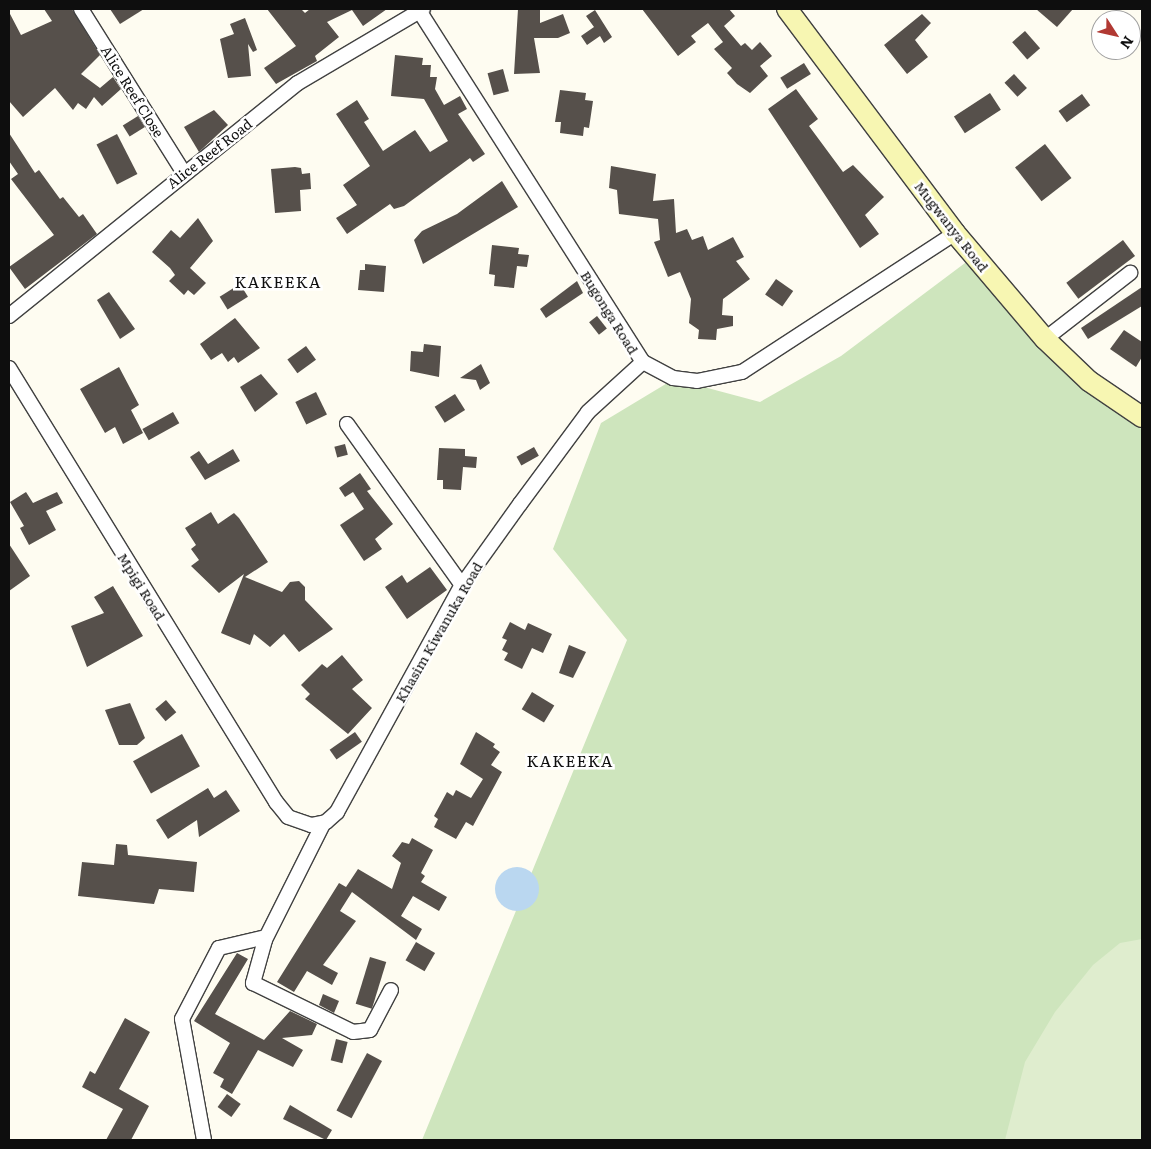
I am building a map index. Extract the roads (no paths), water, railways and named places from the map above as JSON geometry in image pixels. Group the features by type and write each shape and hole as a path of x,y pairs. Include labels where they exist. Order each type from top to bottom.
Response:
{"street":[{"name":"Alice Reef Close","path":"81,9 184,172"},
{"name":"Mugwanya Road","path":"787,9 955,233 1044,339 1089,381 1142,417"},
{"name":"Alice Reef Road","path":"9,316 184,172 298,83 420,10"},
{"name":"Bugonga Road","path":"420,10 643,362 674,378 697,381 742,372 955,233"},
{"path":"1044,339 1130,273"},
{"name":"Khasim Kiwanuka Road","path":"391,990 370,1030 353,1032 319,1019 253,982 266,937 323,824 337,812 462,585 588,412 643,362"},
{"name":"Mpigi Road","path":"9,368 276,802 301,824 323,824"},
{"path":"347,424 462,585"},
{"path":"204,1140 182,1019 219,948 266,937"}],"water":[{"path":"521,867 533,873 538,880 538,898 533,905 526,910 513,911 505,908 498,901 495,885 498,877 505,870"}],"district":[{"name":"KAKEEKA","path":"278,281"},
{"name":"KAKEEKA","path":"570,760"}]}
